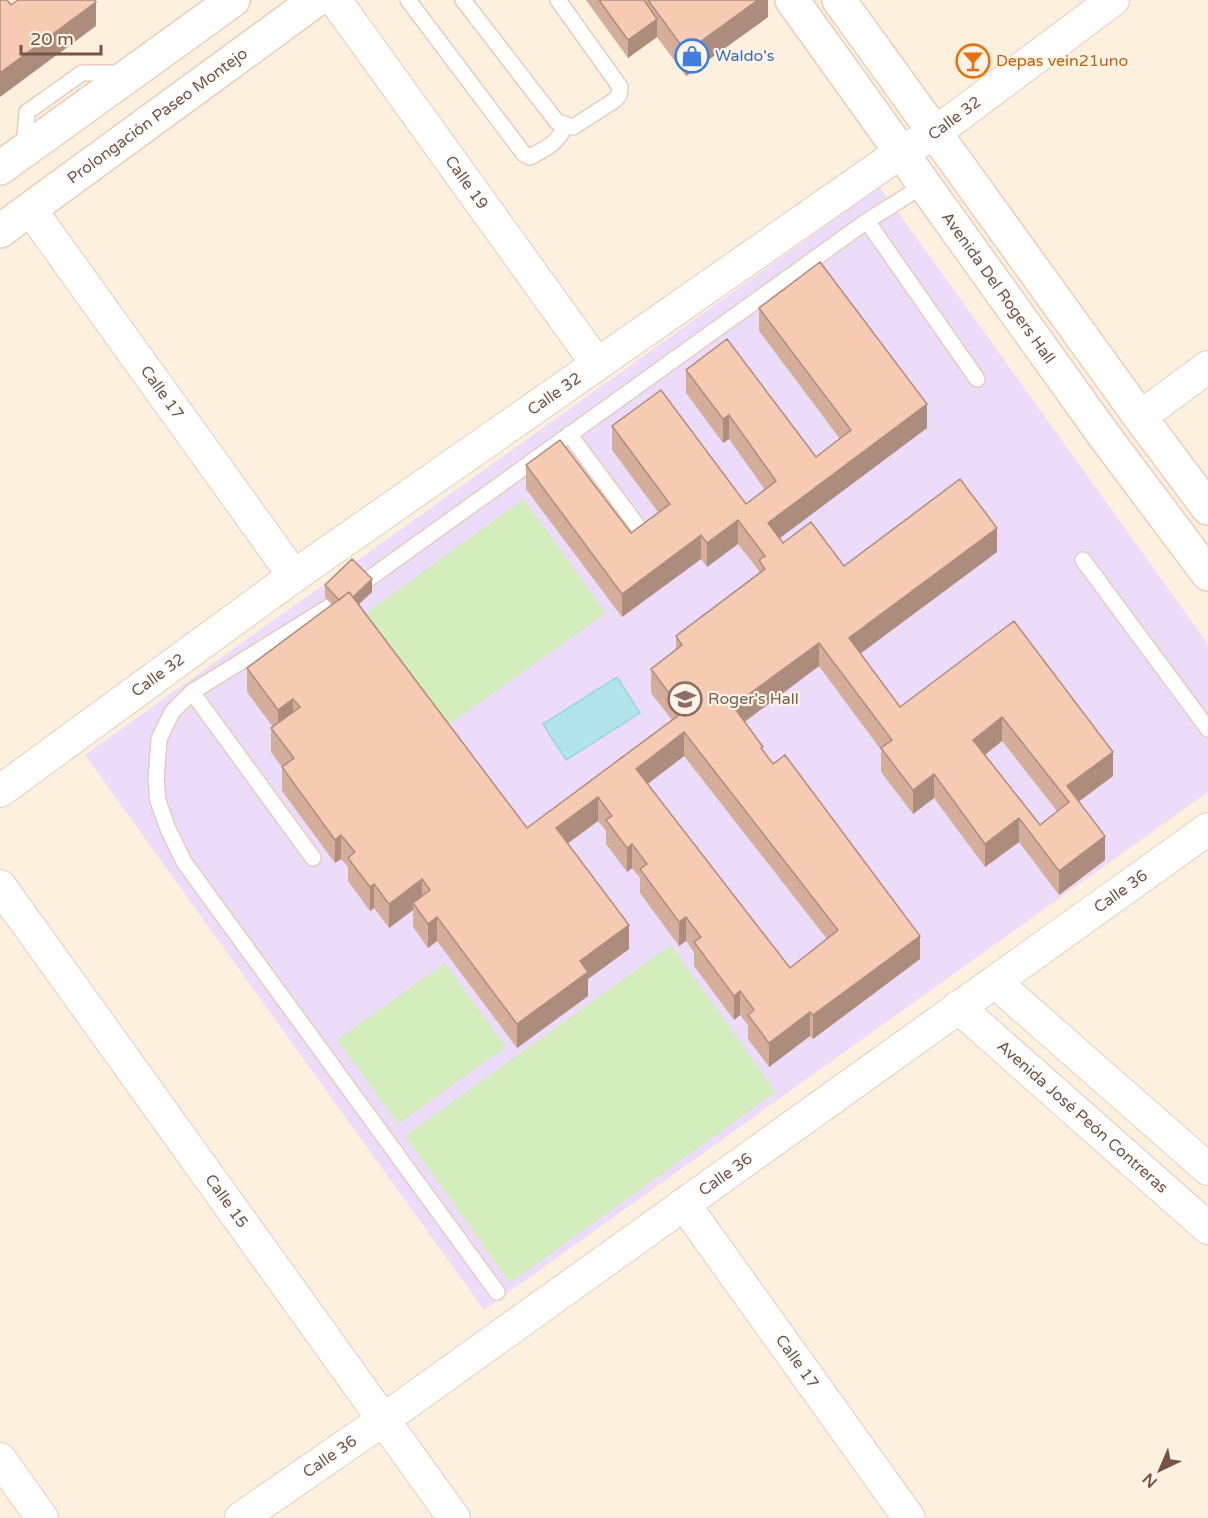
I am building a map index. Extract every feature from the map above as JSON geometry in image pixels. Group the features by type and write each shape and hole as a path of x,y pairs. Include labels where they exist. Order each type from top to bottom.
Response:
{"street":[{"path":"12,160 233,0"},
{"name":"Prolongación Paseo Montejo","path":"0,231 316,0"},
{"name":"Calle 19","path":"335,0 597,364"},
{"name":"Avenida Del Rogers Hall","path":"792,0 1103,434 1208,574"},
{"path":"839,0 1208,508"},
{"name":"Calle 32","path":"0,791 294,576 901,152 935,133 1113,0"},
{"name":"Calle 17","path":"30,209 294,576"},
{"path":"1140,417 1208,367"},
{"name":"Calle 36","path":"241,1518 383,1420 1208,830"},
{"name":"Calle 15","path":"0,886 454,1518"},
{"path":"995,982 1208,1169"},
{"name":"Avenida José Peón Contreras","path":"958,1008 1208,1228"},
{"name":"Calle 17","path":"684,1204 909,1518"},
{"path":"0,1460 42,1518"}],"lane":[{"path":"408,0 524,154 530,157 550,146 562,135 565,125"},
{"path":"463,0 557,122 573,127 615,100 619,95 620,87 558,0"},
{"path":"363,583 867,221 924,185"},
{"path":"867,221 977,379"},
{"path":"570,434 642,532"},
{"path":"1083,560 1208,729"},
{"path":"332,605 192,692 172,712 159,739 156,780 158,801 184,862 497,1292"},
{"path":"192,692 313,858"}],"shaded area":[{"name":"Roger's Hall","path":"880,187 1208,644 1208,792 484,1310 85,755"}],"green space":[{"path":"524,499 606,613 447,726 366,613"},
{"path":"671,945 776,1092 510,1283 405,1136"},
{"path":"445,963 506,1047 398,1124 337,1040"}],"water":[{"path":"617,677 640,713 566,760 543,724"}],"building":[{"path":"0,0 7,0 11,5 18,0 95,0 96,2 0,73"},
{"path":"599,0 644,0 657,19 628,40"},
{"path":"648,0 758,0 686,52"},
{"path":"820,262 927,404 768,523 783,543 811,522 844,566 960,479 997,528 849,638 900,707 1014,621 1113,752 1067,786 1105,836 1059,871 1019,818 985,844 934,774 913,790 881,748 892,740 819,643 733,706 773,764 785,755 920,936 813,1015 810,1012 769,1043 748,1015 754,1010 740,991 734,996 694,942 701,937 686,917 679,922 640,869 647,864 632,844 627,848 606,820 612,816 598,797 556,828 629,925 580,961 588,972 517,1024 437,917 428,924 413,903 430,890 422,879 389,904 374,884 370,887 348,858 355,852 341,835 335,840 282,767 294,758 271,728 300,707 293,699 278,710 247,668 349,592 527,828 683,712 651,669 682,645 676,636 765,569 759,560 765,556 738,520 707,543 701,535 622,594 526,465 560,440 631,533 670,504 612,426 661,390 746,504 776,481 729,415 723,419 686,370 727,339 816,457 851,430 759,308","holes":["1002,717 1069,802 1040,825 973,740","684,732 838,930 790,968 636,769"]},
{"path":"352,559 372,579 353,597 349,592 339,600 325,585"}],"place":[{"name":"Waldo's","path":"692,56"},
{"name":"Depas vein21uno","path":"973,61"},
{"name":"Roger's Hall","path":"685,699"}]}
